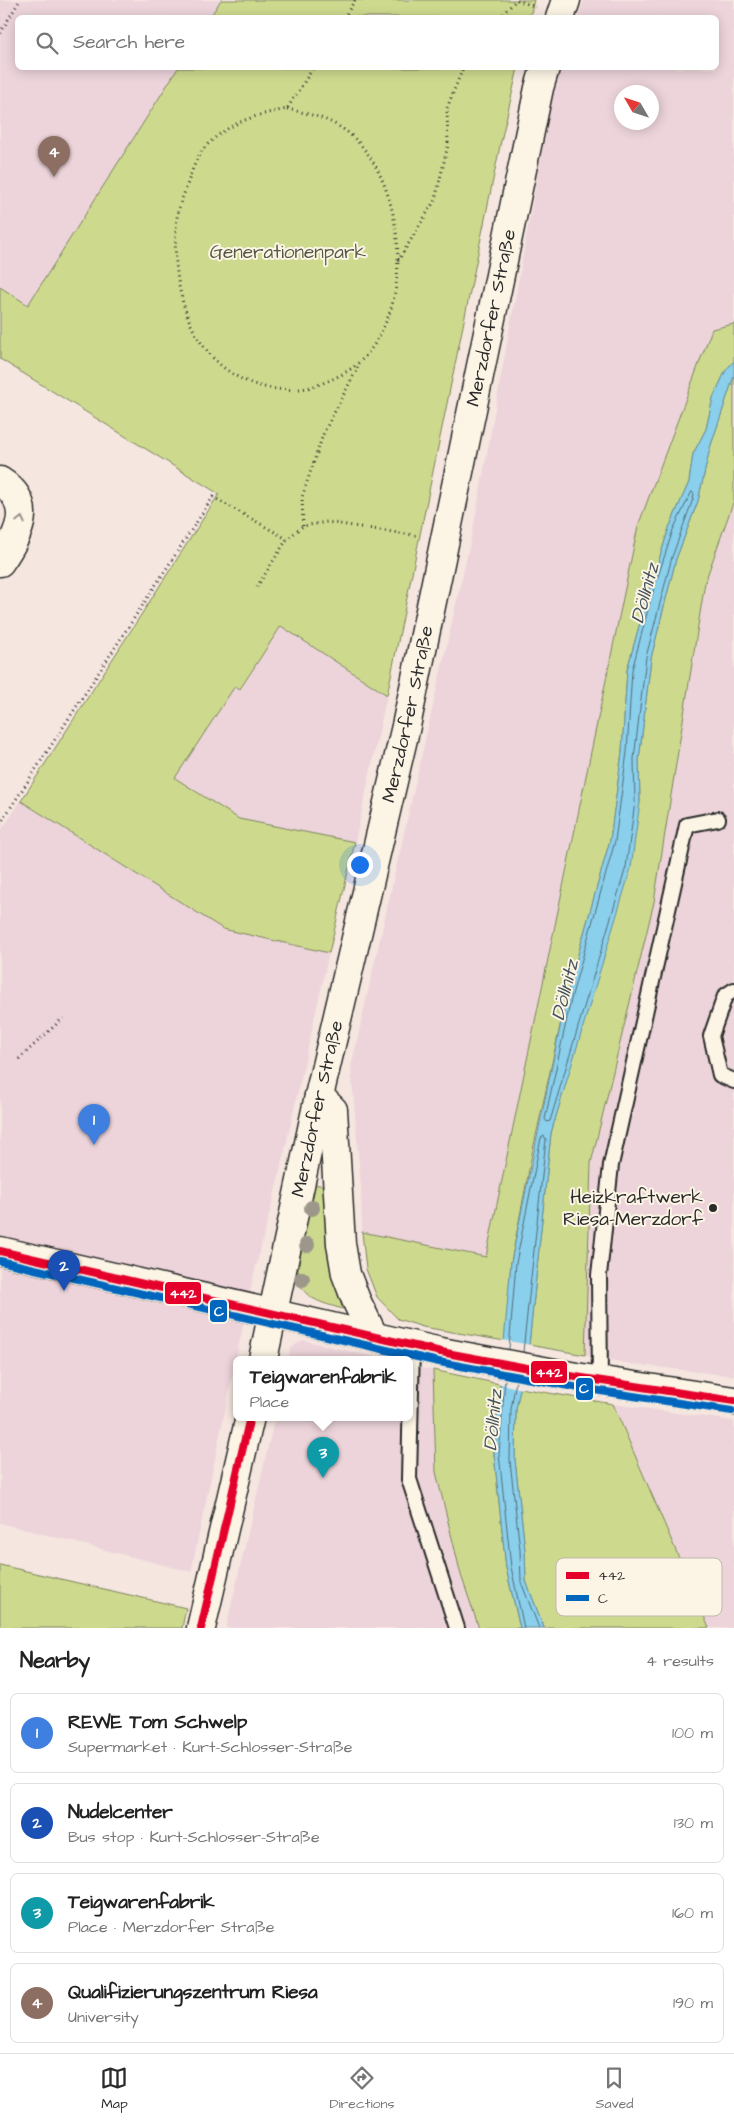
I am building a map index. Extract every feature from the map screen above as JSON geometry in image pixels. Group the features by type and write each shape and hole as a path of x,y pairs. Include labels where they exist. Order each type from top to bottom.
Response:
{"street":[{"path":"561,15 566,0"},
{"name":"Merzdorfer Straße","path":"264,1356 319,1096 403,735 539,88 544,70"},
{"path":"0,481 18,497 22,511 18,531 0,562"},
{"path":"319,1096 333,1110 341,1244 346,1274 373,1335"},
{"path":"0,1251 441,1352 588,1379 734,1401"},
{"path":"201,1628 249,1421"}],"lane":[{"path":"588,1379 611,1166 687,825 718,819"},
{"path":"734,990 725,996 711,1036 720,1074 734,1081"},
{"path":"412,1345 412,1356"},
{"path":"410,1421 409,1479 456,1628"}],"path":[{"path":"0,33 20,0"},
{"path":"346,15 356,0"},
{"path":"503,15 516,0"},
{"path":"287,109 312,70"},
{"path":"398,261 435,200 448,145 447,108 462,70"},
{"path":"303,526 302,497 324,432 360,364 379,339 393,304 398,261 394,219 388,191 374,162 352,136 323,117 287,109 256,114 228,128 204,148 190,176 177,216 175,258 182,303 197,339 223,368 246,382 283,391 310,388 338,377 360,364"},
{"path":"0,824 213,497 287,539"},
{"path":"257,587 287,539 303,526 327,522 445,539"},
{"path":"19,1060 63,1018"}],"shaded area":[{"path":"0,0 221,0 211,15 15,15 15,70 177,70 28,305 0,287"},
{"path":"584,0 734,0 734,324 712,329 638,526 486,1257 362,1232 361,1187 351,1067 474,525 553,90 560,70 719,70 719,15 579,15"},
{"path":"734,500 734,1376 631,1364 585,1355 591,1163 654,902 705,582"},
{"path":"281,626 387,695 355,842 239,819 175,778 235,686 241,689"},
{"path":"21,801 223,929 329,953 237,1356 233,1356 233,1373 191,1572 0,1523 0,832"},
{"path":"303,1340 371,1356 289,1356 291,1348"},
{"path":"413,1367 433,1370 436,1472 461,1575 479,1628 226,1628 274,1421 413,1421"},
{"path":"613,1404 734,1421 734,1628 709,1628 704,1616 722,1616 722,1558 679,1558"}],"green space":[{"path":"221,0 534,0 530,15 211,15"},
{"name":"Generationenpark","path":"177,70 518,70 501,141 387,695 281,626 240,689 235,686 175,778 239,819 355,842 329,953 223,929 21,801 219,494 0,359 0,287 28,305"},
{"path":"734,324 734,361 726,370 713,398 706,429 693,454 689,482 669,528 647,597 627,670 622,752 610,840 567,994 532,1154 511,1262 505,1341 423,1327 398,1319 377,1297 366,1269 362,1232 486,1257 638,526 712,329"},
{"path":"734,376 734,500 705,582 654,902 591,1163 585,1355 529,1345 551,1133 587,1011 640,802 639,760 651,658 676,559 698,501 710,448"},
{"path":"312,1184 327,1186 331,1264 343,1309 321,1302 308,1295 303,1290 297,1276"},
{"path":"433,1370 500,1384 494,1454 506,1568 520,1628 479,1628 461,1575 436,1472"},
{"path":"520,1388 613,1404 679,1558 556,1558 556,1616 704,1616 709,1628 544,1628 526,1581 525,1550 515,1460 516,1409"},
{"path":"0,1565 186,1608 182,1628 0,1628"}],"water":[{"path":"734,361 734,376 710,448 698,501 676,559 651,658 639,760 640,802 631,868 551,1133 529,1345 516,1409 515,1460 525,1550 526,1581 544,1628 520,1628 506,1568 494,1454 511,1262 567,994 610,840 622,752 627,670 647,597 669,528 689,482 693,454 706,429 713,398 726,370"}],"pier":[{"path":"502,1340 532,1345 522,1389 497,1383"}],"transit line":[{"name":"442","path":"0,1251 441,1352 576,1377 734,1401"},
{"name":"C","path":"0,1261 413,1356"},
{"name":"C","path":"413,1356 574,1387 732,1411"},
{"name":"442","path":"201,1628 249,1421"}],"place":[{"name":"Qualifizierungszentrum Riesa","path":"54,177"},
{"name":"REWE Tom Schwelp","path":"94,1145"},
{"name":"Heizkraftwerk Riesa-Merzdorf","path":"713,1208"},
{"name":"Nudelcenter","path":"64,1291"},
{"name":"Teigwarenfabrik","path":"323,1478"}],"water label":[{"name":"Döllnitz","path":"645,593"},
{"name":"Döllnitz","path":"565,990"},
{"name":"Döllnitz","path":"493,1420"}]}
